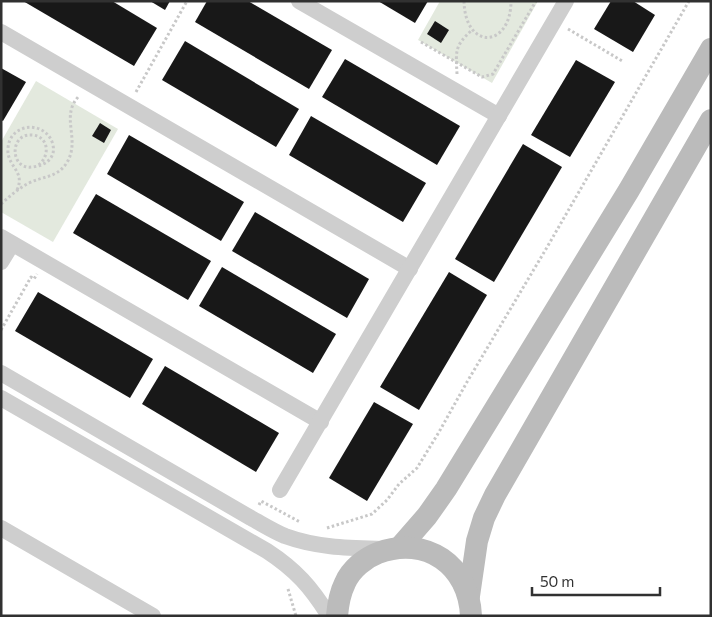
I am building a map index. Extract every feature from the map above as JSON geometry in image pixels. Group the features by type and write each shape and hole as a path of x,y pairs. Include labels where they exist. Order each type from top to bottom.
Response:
{"main road":[{"path":"394,548 427,516 446,489 629,190 711,49"},
{"path":"470,606 477,540 484,518 495,495 711,120"},
{"path":"337,616 339,598 346,581 357,566 372,555 394,548 415,548 430,552 443,559 454,569 463,582 470,606"}],"street":[{"path":"299,1 499,116"},
{"path":"280,490 566,1"},
{"path":"1,32 410,269"},
{"path":"1,262 7,241 321,422"},
{"path":"1,373 251,518 284,535 324,546 394,548"},
{"path":"1,398 268,551 302,578 315,594 328,616"},
{"path":"1,528 153,616"}],"path":[{"path":"128,106 187,1"},
{"path":"464,1 467,20 472,30 476,34 488,38 499,34 503,29 509,16 511,1"},
{"path":"422,42 482,78 493,74 536,1"},
{"path":"323,529 338,526 372,514 416,468 439,432 689,1"},
{"path":"554,22 624,62"},
{"path":"458,92 457,48 463,38 472,30"},
{"path":"1,204 29,183 54,176 66,165 70,157 73,141 69,121 70,111 78,95 86,100"},
{"path":"16,191 20,176 8,158 7,151 12,137 22,128 36,127 50,138 53,150 50,159 42,165 38,166 32,167 27,167 18,162 15,157 14,152 18,142 26,136 37,136 45,143 45,158 38,166"},
{"path":"1,330 31,277 34,279 43,262"},
{"path":"251,518 261,501 302,524"}],"shaded area":[{"path":"440,1 538,1 492,83 418,40"},
{"path":"36,81 118,129 53,242 1,212 1,142"}],"building":[{"path":"23,1 112,1 157,28 134,66"},
{"path":"150,1 170,1 165,10"},
{"path":"207,1 248,1 332,50 309,89 195,22"},
{"path":"378,1 428,1 415,23"},
{"path":"611,1 633,1 655,15 633,52 594,29"},
{"path":"435,21 449,30 441,43 427,34"},
{"path":"185,41 299,109 276,147 162,80"},
{"path":"345,59 460,126 437,165 322,97"},
{"path":"576,60 615,82 570,157 531,135"},
{"path":"1,68 26,82 3,121 1,120"},
{"path":"311,116 426,183 403,222 289,155"},
{"path":"100,123 111,130 104,143 92,136"},
{"path":"129,135 244,202 221,241 107,174"},
{"path":"523,144 562,167 494,282 455,259"},
{"path":"96,194 211,261 188,300 73,233"},
{"path":"255,212 369,279 347,318 232,251"},
{"path":"222,267 336,334 313,373 199,306"},
{"path":"449,272 487,295 419,410 380,387"},
{"path":"38,292 153,359 130,398 15,331"},
{"path":"165,366 279,433 256,472 142,404"},
{"path":"374,402 413,424 367,501 329,478"}]}
